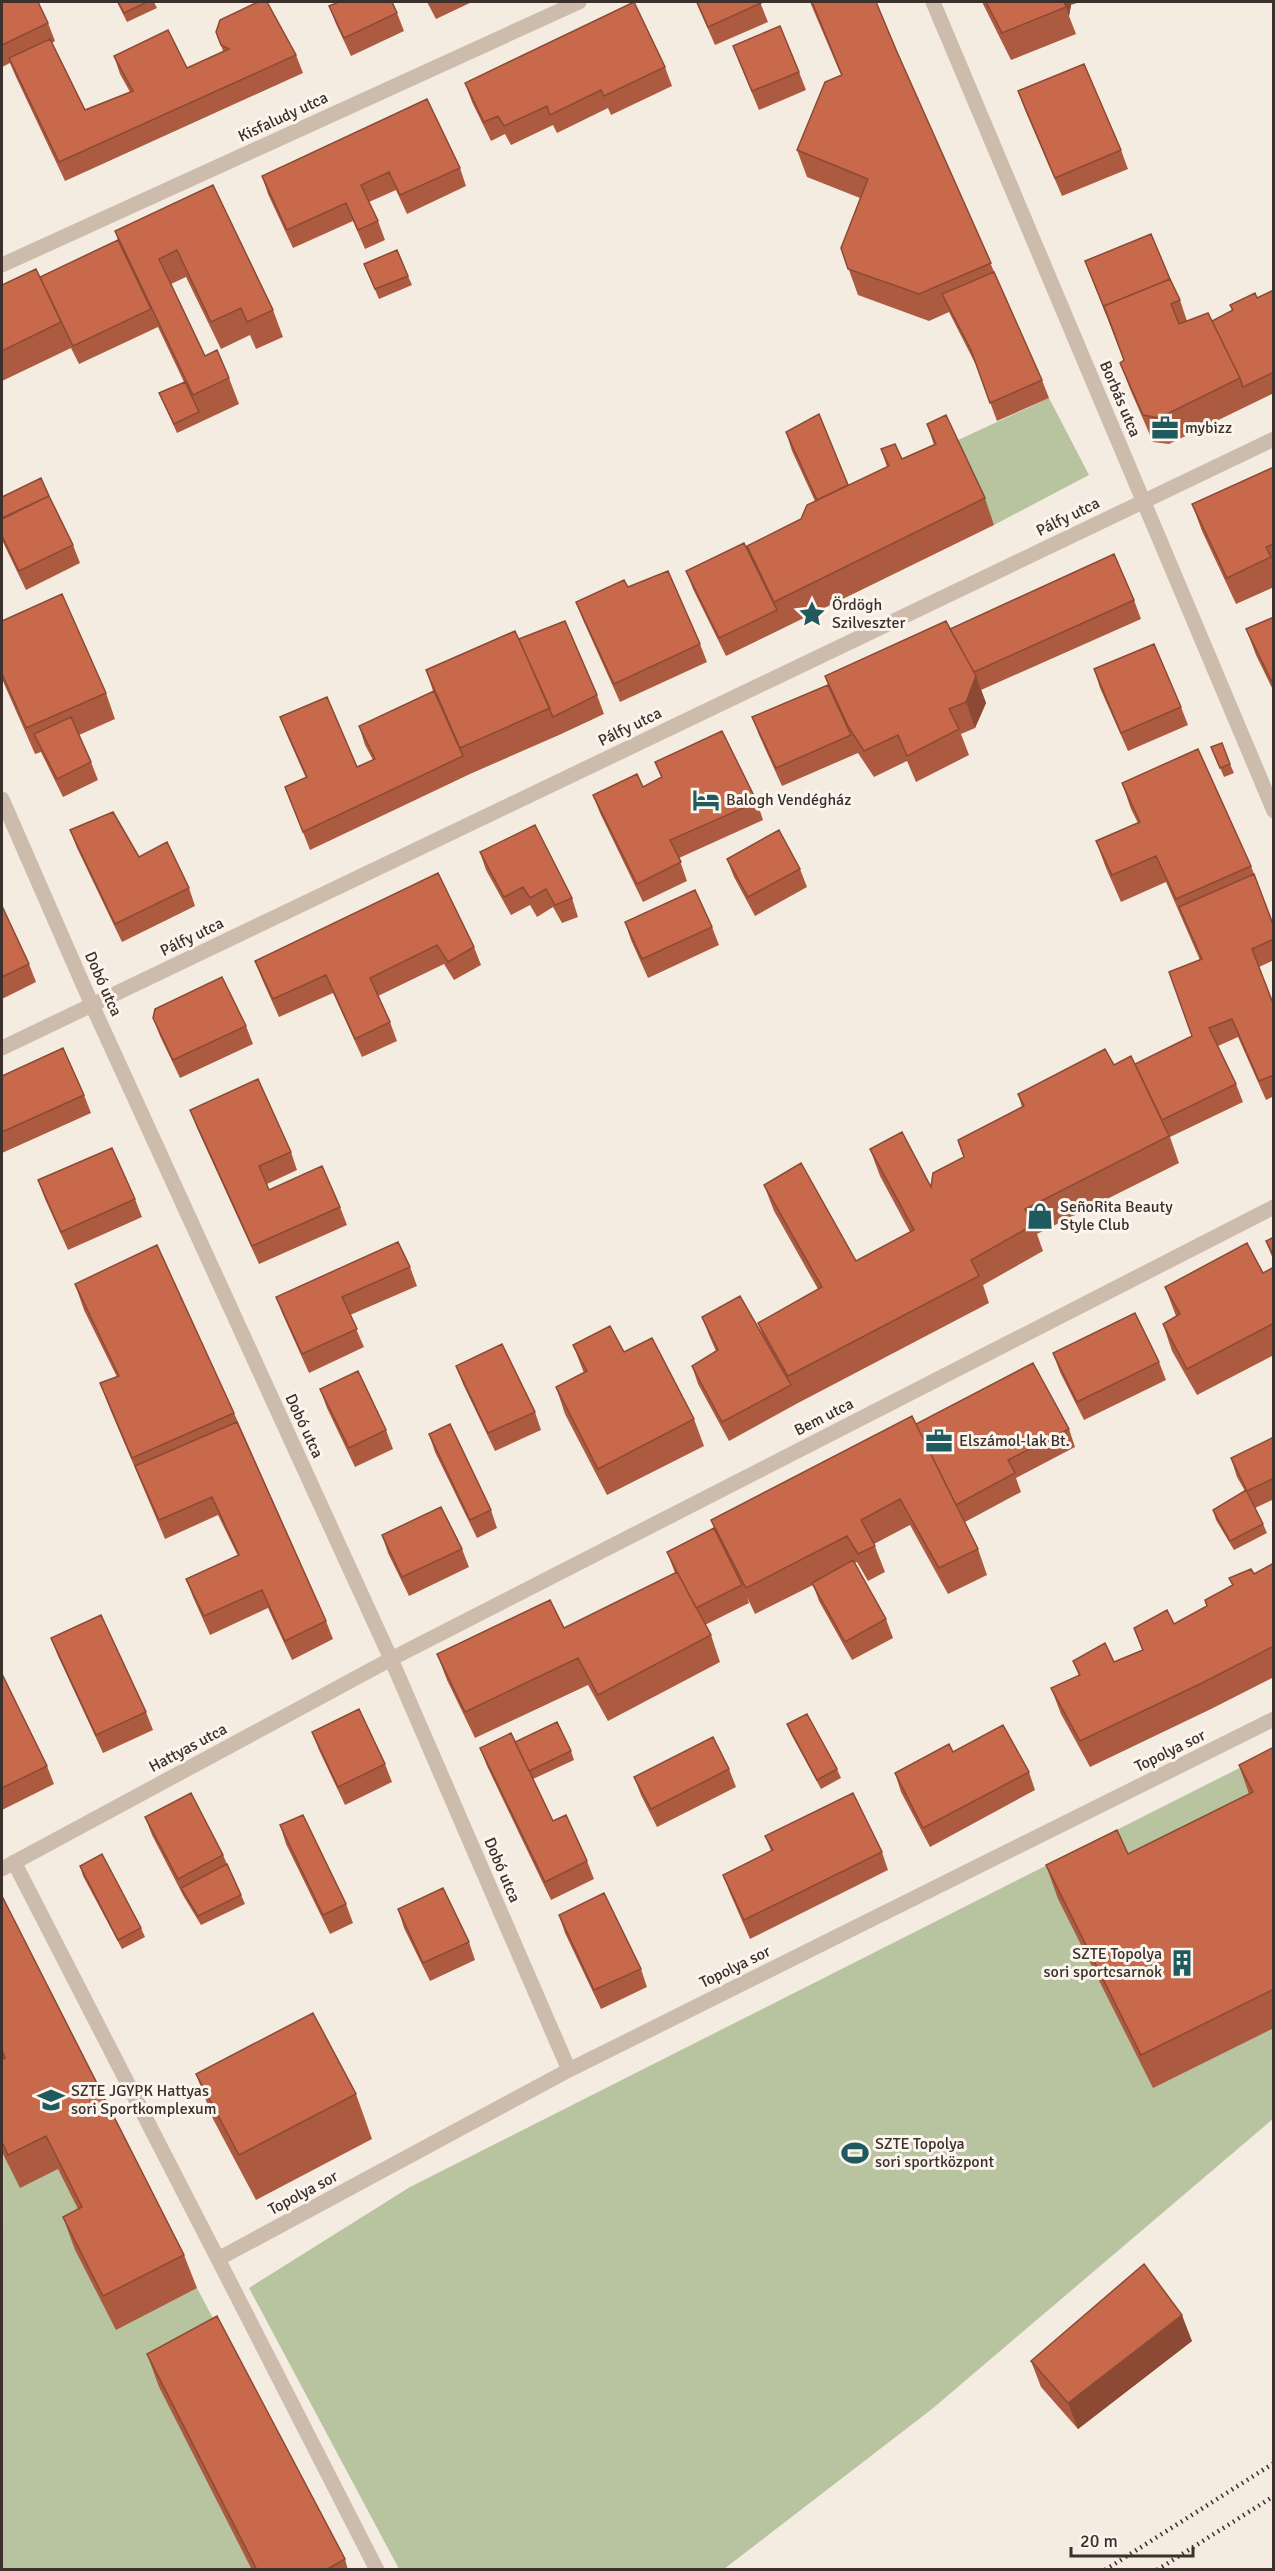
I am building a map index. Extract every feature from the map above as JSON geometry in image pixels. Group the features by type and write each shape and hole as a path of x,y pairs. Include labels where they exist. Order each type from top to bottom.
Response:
{"street":[{"name":"Kisfaludy utca","path":"2,266 579,2"},
{"name":"Borbás utca","path":"933,2 1274,811"},
{"name":"Pálfy utca","path":"2,1048 1274,439"},
{"name":"Dobó utca","path":"2,799 92,1005 391,1659 569,2070"},
{"name":"Bem utca","path":"391,1659 1274,1207"},
{"name":"Hattyas utca","path":"8,1866 391,1659"},
{"name":"Topolya sor","path":"218,2259 569,2070 1274,1719"},
{"path":"8,1866 218,2259 377,2570"}],"green space":[{"path":"1049,398 1089,475 994,525 956,441"},
{"name":"SZTE Topolya sori sportközpont","path":"1273,1751 1273,2119 932,2409 724,2569 399,2569 249,2288 410,2187"},
{"name":"SZTE JGYPK Hattyas sori Sportkomplexum","path":"4,1910 197,2288 345,2569 2,2570"}],"building":[{"path":"2,2 38,2 48,23 2,45"},
{"path":"118,2 147,2 124,13"},
{"path":"258,2 267,2 296,55 59,162 9,58 50,39 85,110 133,91 114,56 168,30 187,68 229,49 221,45 216,32 220,20"},
{"path":"339,2 392,2 397,13 344,38 329,6"},
{"path":"634,2 665,67 604,96 601,90 550,115 547,106 504,126 498,116 484,122 465,83"},
{"path":"697,2 760,2 761,3 708,27"},
{"path":"812,2 876,2 991,263 919,294 848,269 841,248 868,179 797,150 825,82 842,75"},
{"path":"986,2 1064,2 1066,7 1002,33"},
{"path":"780,26 799,72 752,91 733,46"},
{"path":"1084,64 1121,150 1055,178 1018,91"},
{"path":"427,99 460,168 400,195 389,172 361,185 378,221 358,230 346,203 287,230 262,176"},
{"path":"213,185 273,310 247,322 241,308 211,322 177,250 159,259 205,356 217,350 229,378 193,395 115,231"},
{"path":"1151,234 1170,279 1104,306 1107,315 1085,261"},
{"path":"118,240 151,309 73,346 40,277"},
{"path":"397,250 408,276 375,289 364,264"},
{"path":"36,269 61,322 2,351 2,285"},
{"path":"994,272 1042,380 990,403 971,350 942,294"},
{"path":"1170,279 1180,300 1171,304 1179,324 1208,313 1240,378 1159,418 1143,415 1120,363 1124,360 1104,306"},
{"path":"1274,290 1274,372 1243,387 1212,321 1233,310 1230,305 1255,293 1257,298"},
{"path":"185,382 199,412 174,424 159,393"},
{"path":"819,414 848,485 817,500 786,432"},
{"path":"946,415 985,498 774,602 747,546 801,519 807,505 889,466 881,449 895,444 902,459 936,444 927,424"},
{"path":"1274,467 1274,544 1266,547 1271,557 1227,578 1192,504"},
{"path":"41,478 49,496 2,518 2,497"},
{"path":"49,496 73,545 19,571 2,536 2,519"},
{"path":"744,543 777,610 719,638 686,571"},
{"path":"1114,554 1134,600 974,672 950,629"},
{"path":"668,571 700,644 614,684 576,602 624,580 628,587"},
{"path":"62,594 106,693 26,728 2,674 2,621"},
{"path":"1274,617 1274,686 1246,629"},
{"path":"565,621 597,695 553,717 519,639"},
{"path":"946,621 976,676 966,702 949,709 959,729 907,756 898,735 864,751 848,726 825,676"},
{"path":"515,631 550,708 460,748 426,670"},
{"path":"1154,644 1181,707 1121,733 1094,669"},
{"path":"828,685 851,735 776,768 752,717"},
{"path":"434,691 463,756 303,832 285,787 307,777 280,717 327,697 357,767 375,759 359,726"},
{"path":"71,717 91,762 57,779 34,734"},
{"path":"722,731 757,802 670,840 681,862 637,884 593,795 637,774 643,787 662,777 655,762"},
{"path":"1222,743 1230,764 1220,768 1211,747"},
{"path":"1198,749 1251,866 1176,899 1156,856 1112,875 1096,841 1140,822 1122,783"},
{"path":"113,812 139,857 167,842 189,888 115,924 70,830"},
{"path":"535,825 572,898 555,905 546,889 530,898 523,887 504,897 480,852"},
{"path":"779,830 800,869 748,897 727,859"},
{"path":"438,873 474,947 448,962 437,945 370,978 390,1022 355,1039 326,975 273,999 255,961"},
{"path":"1254,874 1274,927 1274,939 1252,949 1274,1006 1274,1075 1259,1081 1232,1019 1209,1028 1236,1084 1162,1120 1135,1064 1192,1036 1169,972 1202,959 1179,907"},
{"path":"695,890 712,927 642,959 625,922"},
{"path":"2,906 29,964 2,977"},
{"path":"222,977 246,1026 173,1060 153,1018 155,1009"},
{"path":"63,1048 84,1095 2,1132 2,1076"},
{"path":"1105,1049 1114,1065 1131,1056 1169,1136 1025,1209 1033,1225 971,1260 979,1276 788,1376 758,1323 822,1287 764,1185 801,1163 856,1261 914,1230 870,1149 902,1132 931,1187 933,1173 964,1157 958,1140 1024,1106 1018,1094"},
{"path":"258,1079 291,1152 259,1166 269,1190 322,1166 340,1207 252,1246 190,1110"},
{"path":"112,1148 135,1199 61,1232 38,1180"},
{"path":"1274,1237 1274,1257 1266,1241"},
{"path":"398,1242 410,1267 342,1297 357,1329 302,1354 276,1297"},
{"path":"1247,1243 1263,1273 1274,1267 1274,1323 1187,1369 1163,1324 1180,1314 1165,1287"},
{"path":"157,1245 234,1413 132,1458 100,1383 119,1376 75,1284"},
{"path":"740,1296 791,1385 722,1422 692,1366 718,1350 702,1317"},
{"path":"1135,1313 1159,1362 1077,1402 1053,1353"},
{"path":"610,1326 624,1352 652,1338 694,1419 598,1469 556,1387 587,1371 573,1345"},
{"path":"502,1344 535,1412 488,1433 456,1366"},
{"path":"1033,1363 1069,1429 1008,1460 1015,1473 956,1505 916,1424"},
{"path":"358,1371 386,1430 349,1448 320,1389"},
{"path":"912,1416 978,1549 939,1568 900,1499 861,1520 875,1546 858,1554 847,1536 746,1588 711,1520"},
{"path":"237,1422 326,1621 285,1641 262,1590 204,1616 186,1579 239,1555 212,1497 159,1520 135,1466"},
{"path":"450,1424 491,1510 470,1520 429,1434"},
{"path":"1274,1437 1274,1478 1247,1491 1231,1458"},
{"path":"1246,1490 1263,1524 1230,1541 1213,1510"},
{"path":"441,1507 462,1549 402,1577 382,1535"},
{"path":"714,1528 742,1585 696,1608 667,1552"},
{"path":"853,1560 886,1619 845,1642 812,1583"},
{"path":"1274,1563 1274,1646 1080,1741 1051,1688 1080,1675 1073,1661 1105,1643 1114,1662 1143,1650 1134,1628 1167,1610 1174,1624 1207,1606 1205,1600 1233,1585 1229,1578 1251,1569 1254,1574"},
{"path":"677,1572 711,1635 598,1695 578,1658 465,1712 437,1654 550,1600 564,1628"},
{"path":"101,1615 146,1712 96,1735 51,1638"},
{"path":"2,1674 47,1766 2,1788"},
{"path":"359,1709 385,1764 338,1787 312,1732"},
{"path":"807,1714 837,1769 817,1780 787,1724"},
{"path":"557,1722 571,1751 529,1771 515,1742"},
{"path":"1003,1725 1029,1772 923,1828 895,1773 949,1744 953,1752"},
{"path":"511,1733 553,1821 566,1815 587,1861 545,1882 480,1748"},
{"path":"713,1737 729,1769 651,1809 634,1777"},
{"name":"SZTE Topolya sori sportcsarnok","path":"1274,1747 1274,1989 1141,2055 1046,1865 1117,1830 1128,1854 1253,1792 1239,1765"},
{"path":"191,1793 223,1855 178,1879 145,1817"},
{"path":"853,1793 882,1852 744,1920 723,1875 773,1850 765,1836"},
{"path":"303,1815 346,1904 323,1915 280,1825"},
{"path":"102,1854 141,1928 118,1940 80,1866"},
{"path":"227,1864 241,1895 198,1916 181,1888"},
{"path":"443,1888 469,1942 423,1963 398,1909"},
{"path":"604,1893 641,1969 594,1990 559,1915"},
{"path":"2,1896 184,2255 103,2296 63,2217 82,2207 46,2136 8,2155 2,2142 2,2060 5,2058 2,2050"},
{"path":"313,2013 356,2094 239,2155 196,2074"},
{"path":"1144,2264 1182,2315 1068,2403 1031,2361"},
{"path":"217,2316 345,2559 326,2570 257,2570 147,2354"}],"railway":[{"path":"1105,2570 1274,2463"},
{"path":"1157,2570 1274,2496"}],"place":[{"name":"mybizz","path":"1165,428"},
{"name":"Ördögh Szilveszter","path":"812,614"},
{"name":"Balogh Vendégház","path":"706,800"},
{"name":"SeñoRita Beauty Style Club","path":"1040,1216"},
{"name":"Elszámol-lak Bt.","path":"939,1441"},
{"name":"SZTE Topolya sori sportcsarnok","path":"1182,1963"},
{"name":"SZTE JGYPK Hattyas sori Sportkomplexum","path":"51,2100"},
{"name":"SZTE Topolya sori sportközpont","path":"855,2153"}]}
